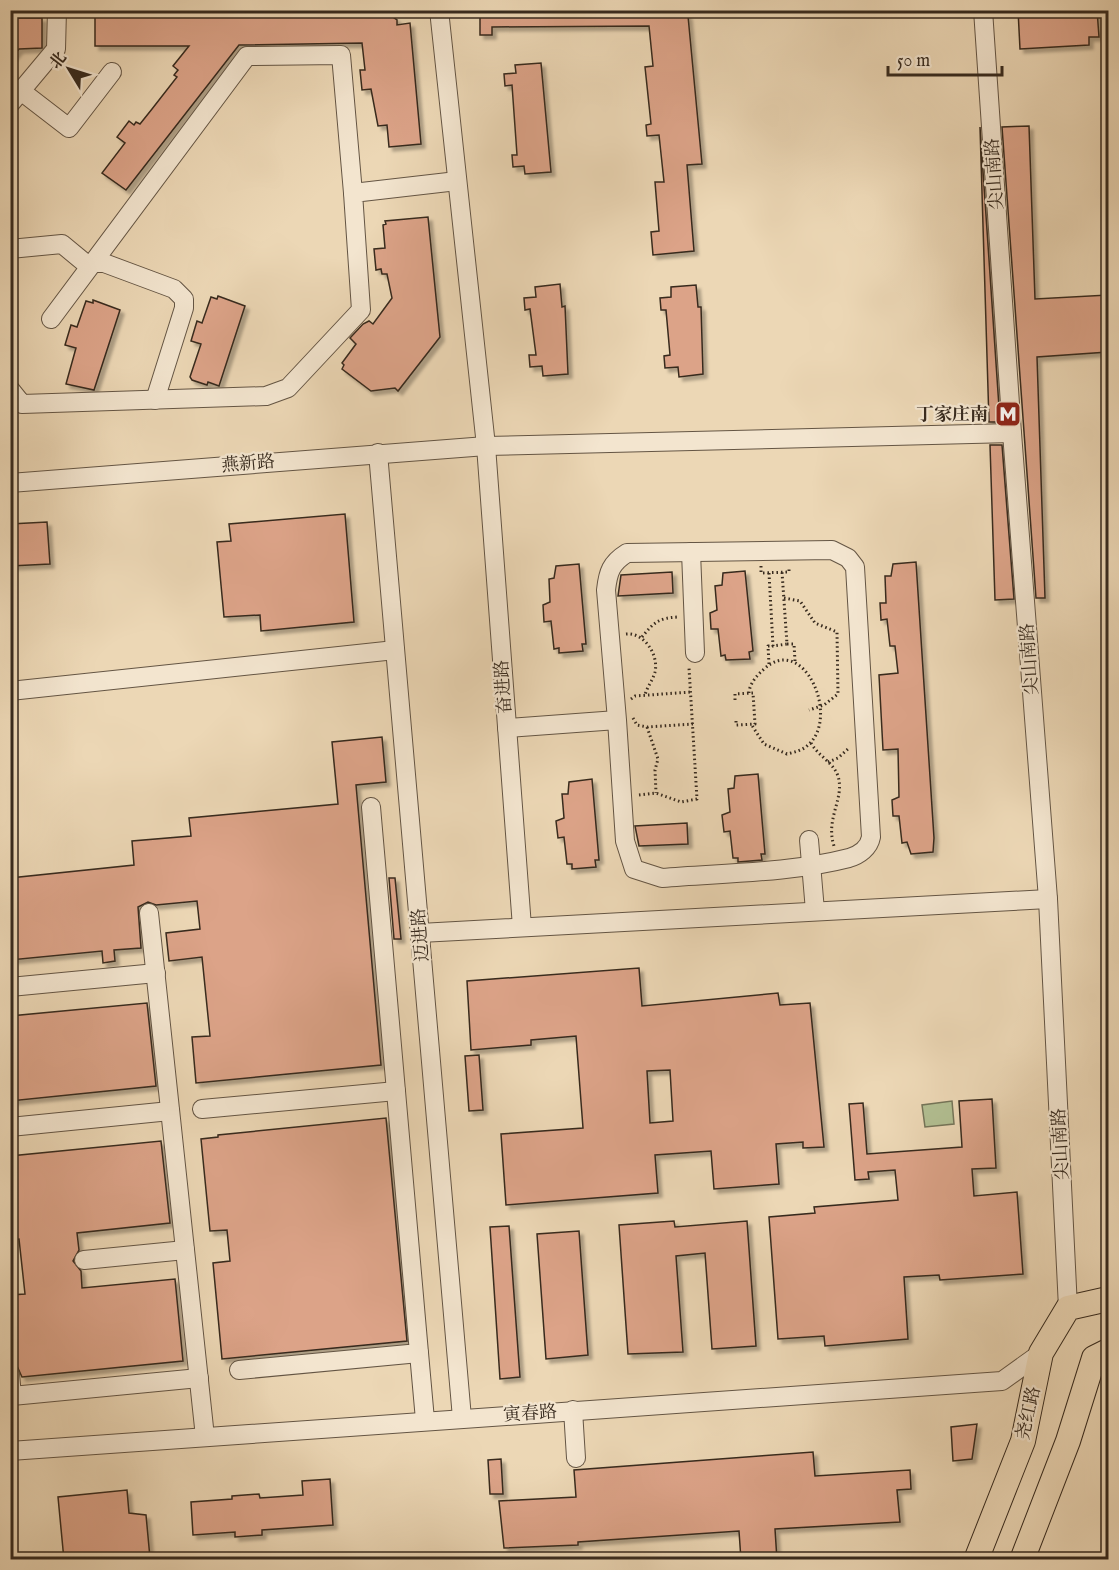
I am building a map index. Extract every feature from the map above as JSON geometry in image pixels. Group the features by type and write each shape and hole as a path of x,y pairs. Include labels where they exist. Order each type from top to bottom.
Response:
{"main road":[{"path":"1068,1308 1108,1299"},
{"name":"尧红路","path":"975,1560 1023,1441 1041,1353 1068,1308"},
{"path":"1022,1560 1068,1441 1094,1358 1108,1351"}],"street":[{"path":"57,10 56,49 16,98 69,128 112,72"},
{"name":"奋进路","path":"439,10 486,446 522,927"},
{"name":"尖山南路","path":"983,10 1012,433 1048,899 1068,1308"},
{"path":"10,390 22,404 266,396 288,388 361,310 341,55 247,56 91,262 51,319"},
{"path":"353,193 457,182"},
{"path":"10,249 62,244 85,263 104,263 174,289 184,299 184,308 154,399"},
{"name":"燕新路","path":"10,483 486,446 1012,433"},
{"name":"迈进路","path":"378,453 462,1418"},
{"path":"832,550 848,558 855,567 870,841 865,850 836,860 811,865 662,878 634,868 625,841 606,590 608,573 614,561 627,553 691,552 832,550"},
{"path":"691,552 692,657"},
{"path":"10,691 395,650"},
{"path":"507,728 616,711"},
{"path":"371,807 425,1420"},
{"path":"809,840 815,911"},
{"path":"420,933 1048,899"},
{"path":"149,913 205,1437"},
{"path":"10,987 156,973"},
{"path":"202,1109 396,1091"},
{"path":"10,1126 170,1111"},
{"path":"84,1260 185,1250"},
{"path":"240,1370 419,1353"},
{"name":"寅春路","path":"10,1451 1002,1381 1041,1353"},
{"path":"10,1374 12,1396 199,1378"},
{"path":"573,1410 576,1458"}],"path":[{"path":"782,572 787,644"},
{"path":"769,573 773,646"},
{"path":"784,598 800,601 814,623 837,632 838,694 820,706 809,710"},
{"path":"642,637 660,618 686,616"},
{"path":"610,635 634,633 642,637 650,648 655,666 645,695"},
{"path":"769,664 768,646 794,644 795,661"},
{"path":"622,797 656,793 672,801 697,799 691,692 692,657"},
{"path":"749,693 749,689 760,673 769,664 784,659 795,661 812,680 819,693 820,706 819,728 811,743 787,754 775,751 758,738 751,724"},
{"path":"691,692 635,696 616,711 634,718 637,725 647,727 693,724"},
{"path":"735,699 735,694 753,693 755,724 736,725 736,718"},
{"path":"647,727 658,759 655,770 656,793"},
{"path":"811,743 819,756 827,762 839,778 837,800 830,822 836,860"},
{"path":"827,762 838,758 850,747 866,748"}],"green space":[{"path":"952,1101 954,1124 925,1127 922,1105"}],"building":[{"path":"258,10 387,13 397,20 397,25 410,23 421,144 389,147 387,125 378,126 371,89 362,90 360,70 365,70 362,43 239,45 126,190 102,173 125,143 117,137 129,121 134,125 136,122 140,124 152,109 177,77 174,75 178,70 173,66 189,46 95,46 95,12 161,11 161,16 258,14"},
{"path":"480,10 681,10 688,16 702,164 687,165 694,251 653,255 651,232 659,231 655,182 664,182 659,135 647,136 646,125 651,124 645,67 653,66 649,26 492,27 492,35 480,35"},
{"path":"1018,10 1097,10 1099,37 1089,37 1089,45 1020,49"},
{"path":"10,18 42,18 42,48 19,49 10,60"},
{"path":"541,63 551,172 525,174 524,166 513,167 512,155 517,155 512,85 505,86 504,74 516,73 515,65"},
{"path":"1029,126 1035,299 1108,295 1108,352 1037,357 1045,598 1036,598 1002,127"},
{"path":"980,127 1000,422 989,422"},
{"path":"428,217 440,337 398,391 395,388 371,391 342,369 344,365 342,363 356,344 350,338 363,324 369,321 373,324 392,298 387,274 382,274 381,269 376,270 374,249 385,248 383,225 386,224 385,221"},
{"path":"560,284 562,307 565,306 568,374 543,376 542,366 530,367 529,355 536,355 530,309 525,310 524,298 536,297 535,287"},
{"path":"696,285 698,307 701,307 703,374 679,377 678,367 665,368 664,356 670,355 666,310 661,310 660,298 671,297 671,287"},
{"path":"218,296 245,306 219,386 208,382 207,385 192,380 190,377 201,344 191,341 197,321 202,323 211,297 217,299"},
{"path":"93,300 120,310 94,390 66,384 76,348 65,345 71,325 77,327 86,301 93,303"},
{"path":"990,445 1002,445 1014,599 995,600"},
{"path":"345,514 354,622 261,631 260,615 224,617 217,542 231,541 229,524"},
{"path":"47,522 50,564 10,566 10,524"},
{"path":"916,562 934,838 933,852 911,854 907,842 902,843 899,816 893,816 892,800 899,797 898,749 883,750 879,675 898,673 895,646 890,646 887,619 881,620 880,603 886,603 885,576 891,576 893,564"},
{"path":"579,564 586,644 582,644 583,651 559,653 559,648 554,649 551,621 544,622 543,605 550,602 549,579 554,578 556,566"},
{"path":"745,571 753,651 749,652 750,659 726,660 725,655 721,656 718,629 711,629 710,613 717,610 715,586 722,585 723,573"},
{"path":"672,572 673,593 618,596 621,575"},
{"path":"382,737 386,782 356,785 381,1065 196,1083 192,1037 210,1036 202,957 169,961 166,933 200,929 197,901 156,905 148,902 138,907 141,948 114,950 115,961 103,963 102,951 10,960 10,878 134,865 132,841 191,836 189,818 338,804 332,742"},
{"path":"758,774 765,854 761,854 762,860 738,862 738,858 733,858 730,831 724,832 722,815 730,812 728,789 734,788 735,776"},
{"path":"592,779 599,860 595,860 596,867 572,869 572,864 567,864 564,837 558,838 556,821 564,818 562,794 568,794 569,782"},
{"path":"687,823 688,844 639,846 635,826"},
{"path":"389,878 395,878 401,939 394,939"},
{"path":"639,968 642,1006 778,993 780,1005 810,1003 824,1147 803,1148 803,1142 776,1144 779,1184 714,1189 711,1151 655,1155 658,1193 506,1205 501,1134 583,1128 576,1036 531,1040 531,1045 471,1050 467,981","holes":["670,1070 673,1121 650,1123 647,1071"]},
{"path":"147,1003 156,1086 10,1101 10,1016"},
{"path":"479,1055 483,1110 469,1111 465,1056"},
{"path":"992,1099 996,1168 972,1169 974,1196 1017,1192 1023,1274 940,1280 939,1275 904,1277 908,1339 825,1346 824,1336 778,1339 769,1217 815,1213 814,1207 898,1200 895,1170 868,1172 869,1179 855,1180 849,1104 863,1103 867,1154 962,1147 959,1101"},
{"path":"386,1118 407,1341 222,1359 213,1263 230,1261 227,1230 210,1231 201,1139 218,1137 218,1135"},
{"path":"161,1141 170,1223 77,1233 79,1250 73,1261 81,1271 82,1288 175,1279 183,1361 22,1377 17,1366 10,1295 25,1294 19,1239 10,1240 10,1156"},
{"path":"674,1221 675,1227 747,1221 756,1346 712,1349 705,1253 676,1256 683,1352 628,1354 619,1225"},
{"path":"509,1226 520,1377 500,1379 490,1227"},
{"path":"579,1231 588,1355 546,1359 537,1234"},
{"path":"977,1424 972,1459 953,1461 951,1427"},
{"path":"813,1452 815,1476 910,1470 911,1489 897,1490 900,1522 775,1529 777,1560 741,1560 739,1531 578,1542 578,1545 504,1548 499,1501 576,1497 574,1470"},
{"path":"501,1459 503,1494 490,1494 488,1460"},
{"path":"330,1479 333,1525 262,1530 262,1535 235,1537 235,1532 193,1535 191,1502 232,1499 232,1496 259,1494 260,1498 303,1495 302,1481"},
{"path":"127,1490 129,1513 146,1515 150,1558 64,1560 58,1497"}],"place":[{"name":"丁家庄南","path":"1008,414"}]}
